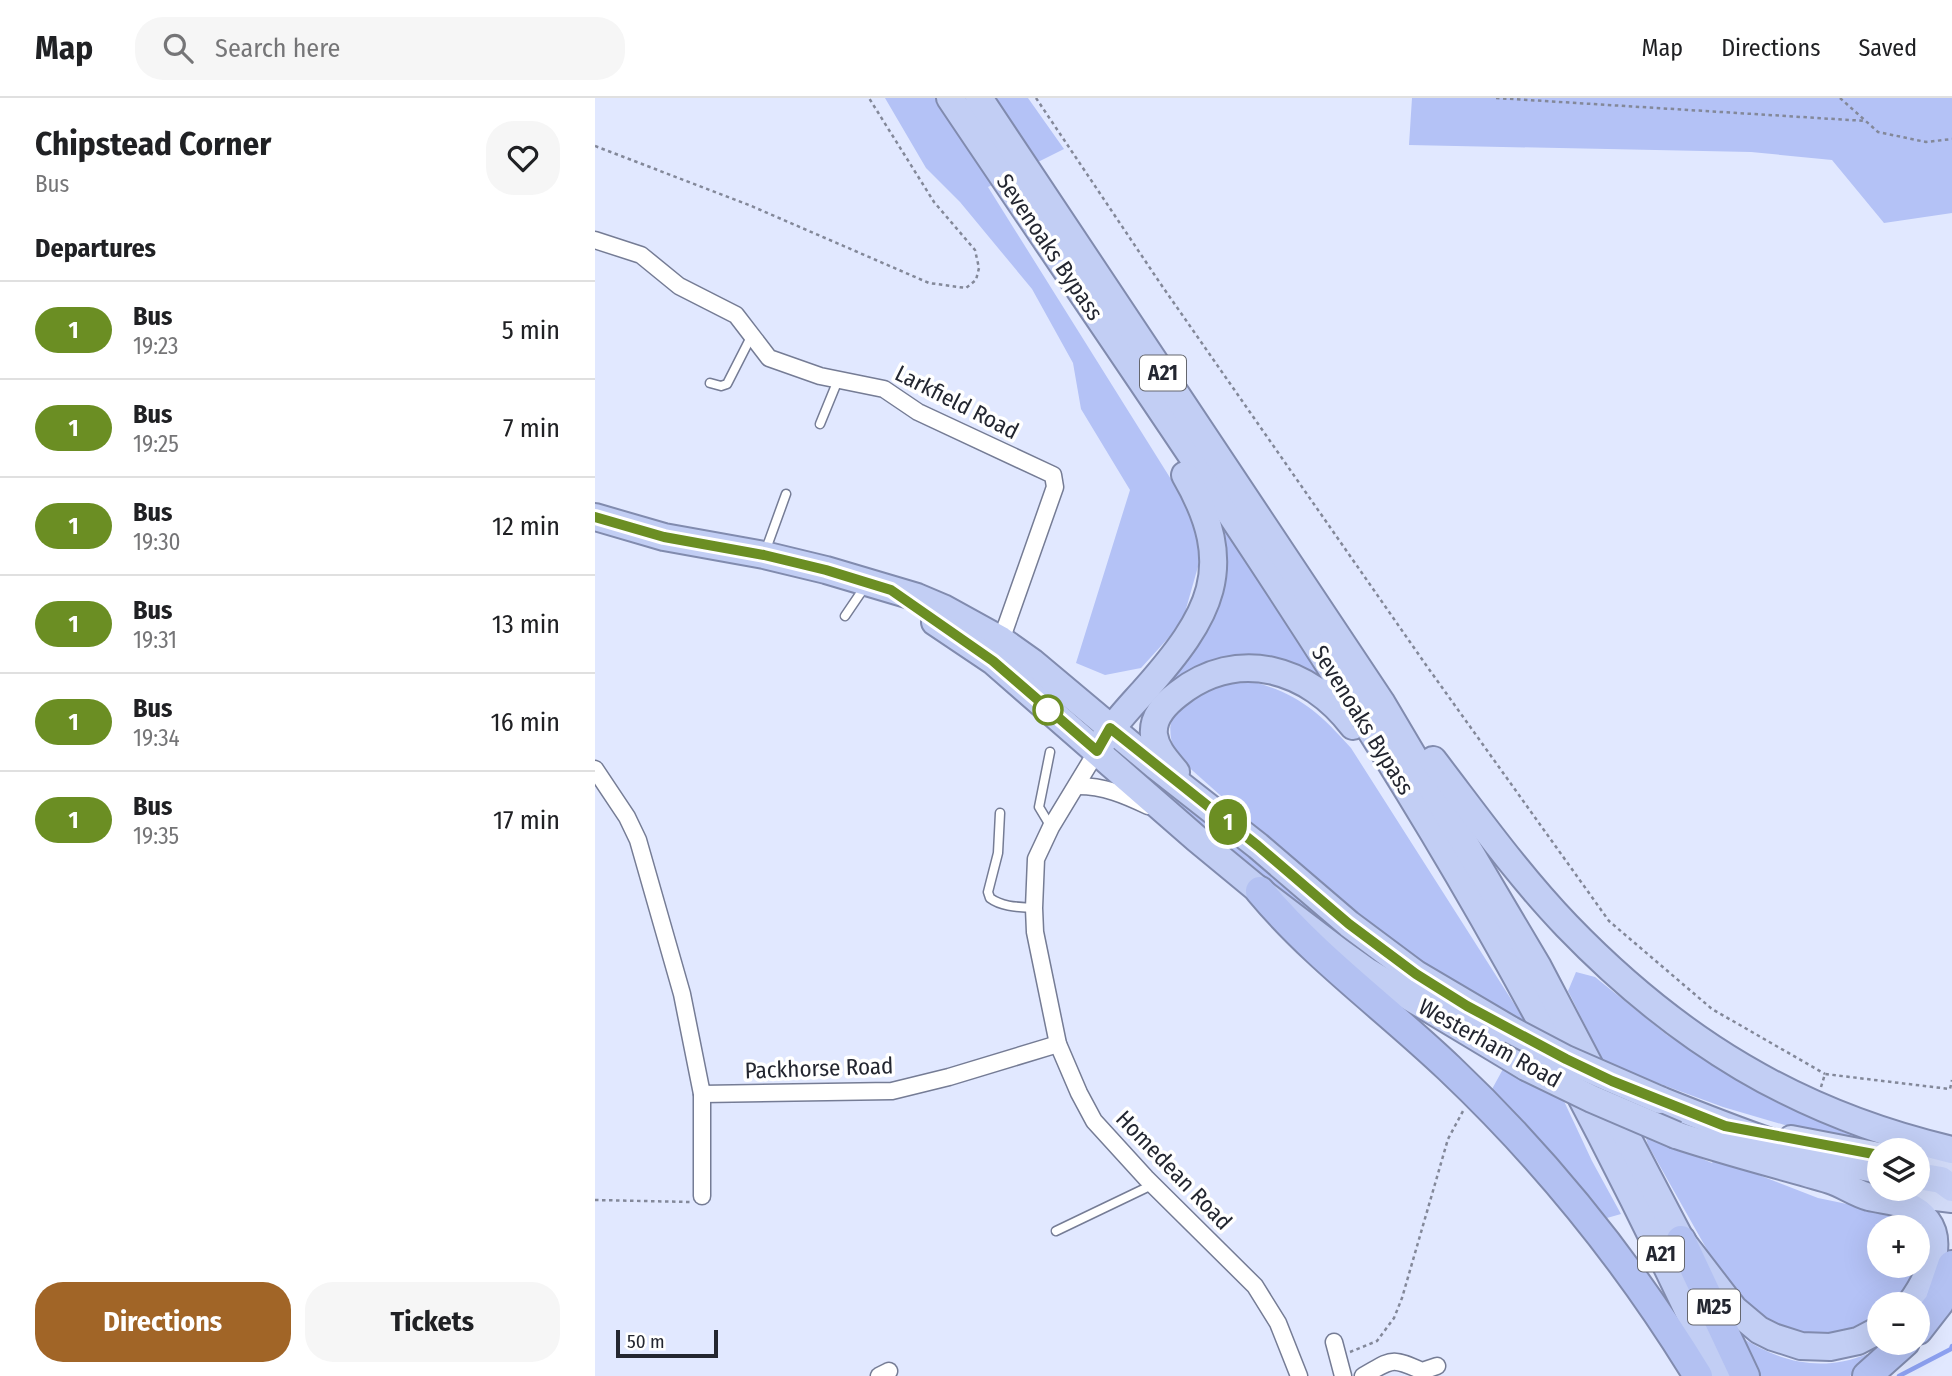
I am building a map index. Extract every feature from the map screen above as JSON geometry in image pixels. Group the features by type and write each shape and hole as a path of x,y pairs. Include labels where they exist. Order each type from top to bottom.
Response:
{"highway":[{"name":"Sevenoaks Bypass","path":"950,98 1321,653 1462,882 1601,1134 1719,1376"},
{"name":"Sevenoaks Bypass","path":"979,98 1347,648 1453,820 1538,967 1681,1240 1734,1309 1759,1330 1801,1346 1823,1348 1858,1341 1867,1336"},
{"path":"1103,740 1166,666 1198,620 1209,597 1215,557 1199,500 1138,401 1111,339"},
{"name":"Westerham Road","path":"595,517 664,537 764,555 826,570 917,597 943,608 997,651 1032,662 1173,818 1260,891 1368,972 1527,1066 1592,1099 1676,1135 1833,1181"},
{"path":"1347,648 1506,855 1566,925 1623,981 1678,1026 1747,1071 1815,1106 1881,1130 1952,1150"},
{"path":"1201,800 1163,757 1156,744 1155,724 1162,710 1193,684 1221,672 1255,668 1287,674 1321,693 1347,718 1462,882"},
{"name":"Westerham Road","path":"1103,740 1201,800 1349,924 1416,974 1511,1030 1600,1076 1725,1126"},
{"path":"1260,891 1300,936 1433,1052 1548,1172 1599,1233 1676,1340 1698,1376"},
{"path":"1725,1126 1807,1155 1867,1168"},
{"path":"1930,1179 1941,1180 1952,1188"},
{"path":"1833,1181 1869,1197 1904,1204 1929,1223 1934,1239 1932,1259 1918,1292"},
{"name":"M25","path":"1681,1240 1745,1376"},
{"path":"1930,1315 1939,1303 1952,1265"},
{"path":"1867,1376 1891,1355"}],"main road":[{"name":"Westerham Road","path":"1725,1126 1867,1153"},
{"path":"1930,1163 1952,1166"},
{"name":"Westerham Road","path":"1833,1181 1952,1200"}],"street":[{"name":"Larkfield Road","path":"595,240 641,255 679,286 736,315 769,358 838,380 884,389 918,412 1053,475 1055,487 997,651"},
{"path":"1034,908 1037,859 1051,827 1078,786 1103,740"},
{"path":"595,769 627,817 638,840 682,994 702,1094 702,1196"},
{"path":"1078,786 1115,791 1173,818"},
{"name":"Homedean Road","path":"1034,908 1035,932 1058,1044 1094,1121 1152,1185 1255,1286 1278,1323 1299,1376"},
{"name":"Packhorse Road","path":"702,1094 893,1091 1058,1044"},
{"path":"1335,1349 1343,1376"},
{"path":"1363,1376 1388,1362 1399,1360 1422,1371 1437,1366"}],"lane":[{"path":"710,383 723,386 727,384 752,335"},
{"path":"820,424 838,380"},
{"path":"764,555 786,494"},
{"path":"845,616 880,587"},
{"path":"1050,752 1039,807 1051,827"},
{"path":"1000,813 998,853 988,892 990,898 1013,906 1034,908"},
{"path":"1056,1231 1152,1185"}],"path":[{"path":"595,146 749,205 929,283 966,288 976,280 979,268 975,250 934,202 869,98"},
{"path":"1036,98 1160,284 1371,587 1609,921 1712,1009 1825,1074 1950,1089 1952,1080"},
{"path":"1496,98 1866,121"},
{"path":"1840,98 1878,132 1926,142 1952,138"},
{"path":"1815,1106 1825,1074"},
{"path":"1335,1349 1377,1341 1394,1318 1448,1139 1474,1094"},
{"path":"595,1200 695,1202 702,1196"}],"shaded area":[{"path":"885,98 1028,98 1064,149 988,187 1194,516 1201,556 1182,623 1141,668 1105,675 1076,663 1130,490 1081,409 1073,363 1032,289 960,202 926,168"},
{"path":"1412,98 1952,98 1952,213 1884,223 1832,160 1751,152 1409,145"},
{"path":"1213,505 1336,695 1300,670 1153,698 1202,636"},
{"path":"1247,680 1293,697 1316,713 1351,748 1525,1021 1442,977 1366,925 1184,763 1171,738 1171,724 1176,712 1184,703 1208,690"},
{"path":"1124,755 1348,935 1414,993 1275,890"},
{"path":"1576,972 1595,977 1667,1035 1778,1103 1843,1132 1867,1139 1867,1142 1819,1135 1723,1107 1633,1074 1602,1059 1568,991"},
{"path":"1503,1069 1563,1099 1621,1214 1607,1218 1491,1091"},
{"path":"1645,1135 1712,1163 1715,1158 1818,1198 1900,1215 1867,1215 1867,1278 1912,1278 1905,1292 1867,1292 1867,1327 1859,1331 1800,1337 1751,1312 1723,1278 1648,1145"},
{"path":"1738,1335 1769,1352 1800,1362 1833,1363 1867,1354 1869,1358 1850,1376 1756,1376"}],"waterway":[{"path":"1899,1376 1951,1349 1952,1346"}],"bus line":[{"name":"1","path":"595,517 664,537 764,555 826,570 891,590 993,661 1097,751 1110,728 1258,846 1349,924 1416,974 1467,1006 1612,1081 1725,1126 1867,1153"}]}
